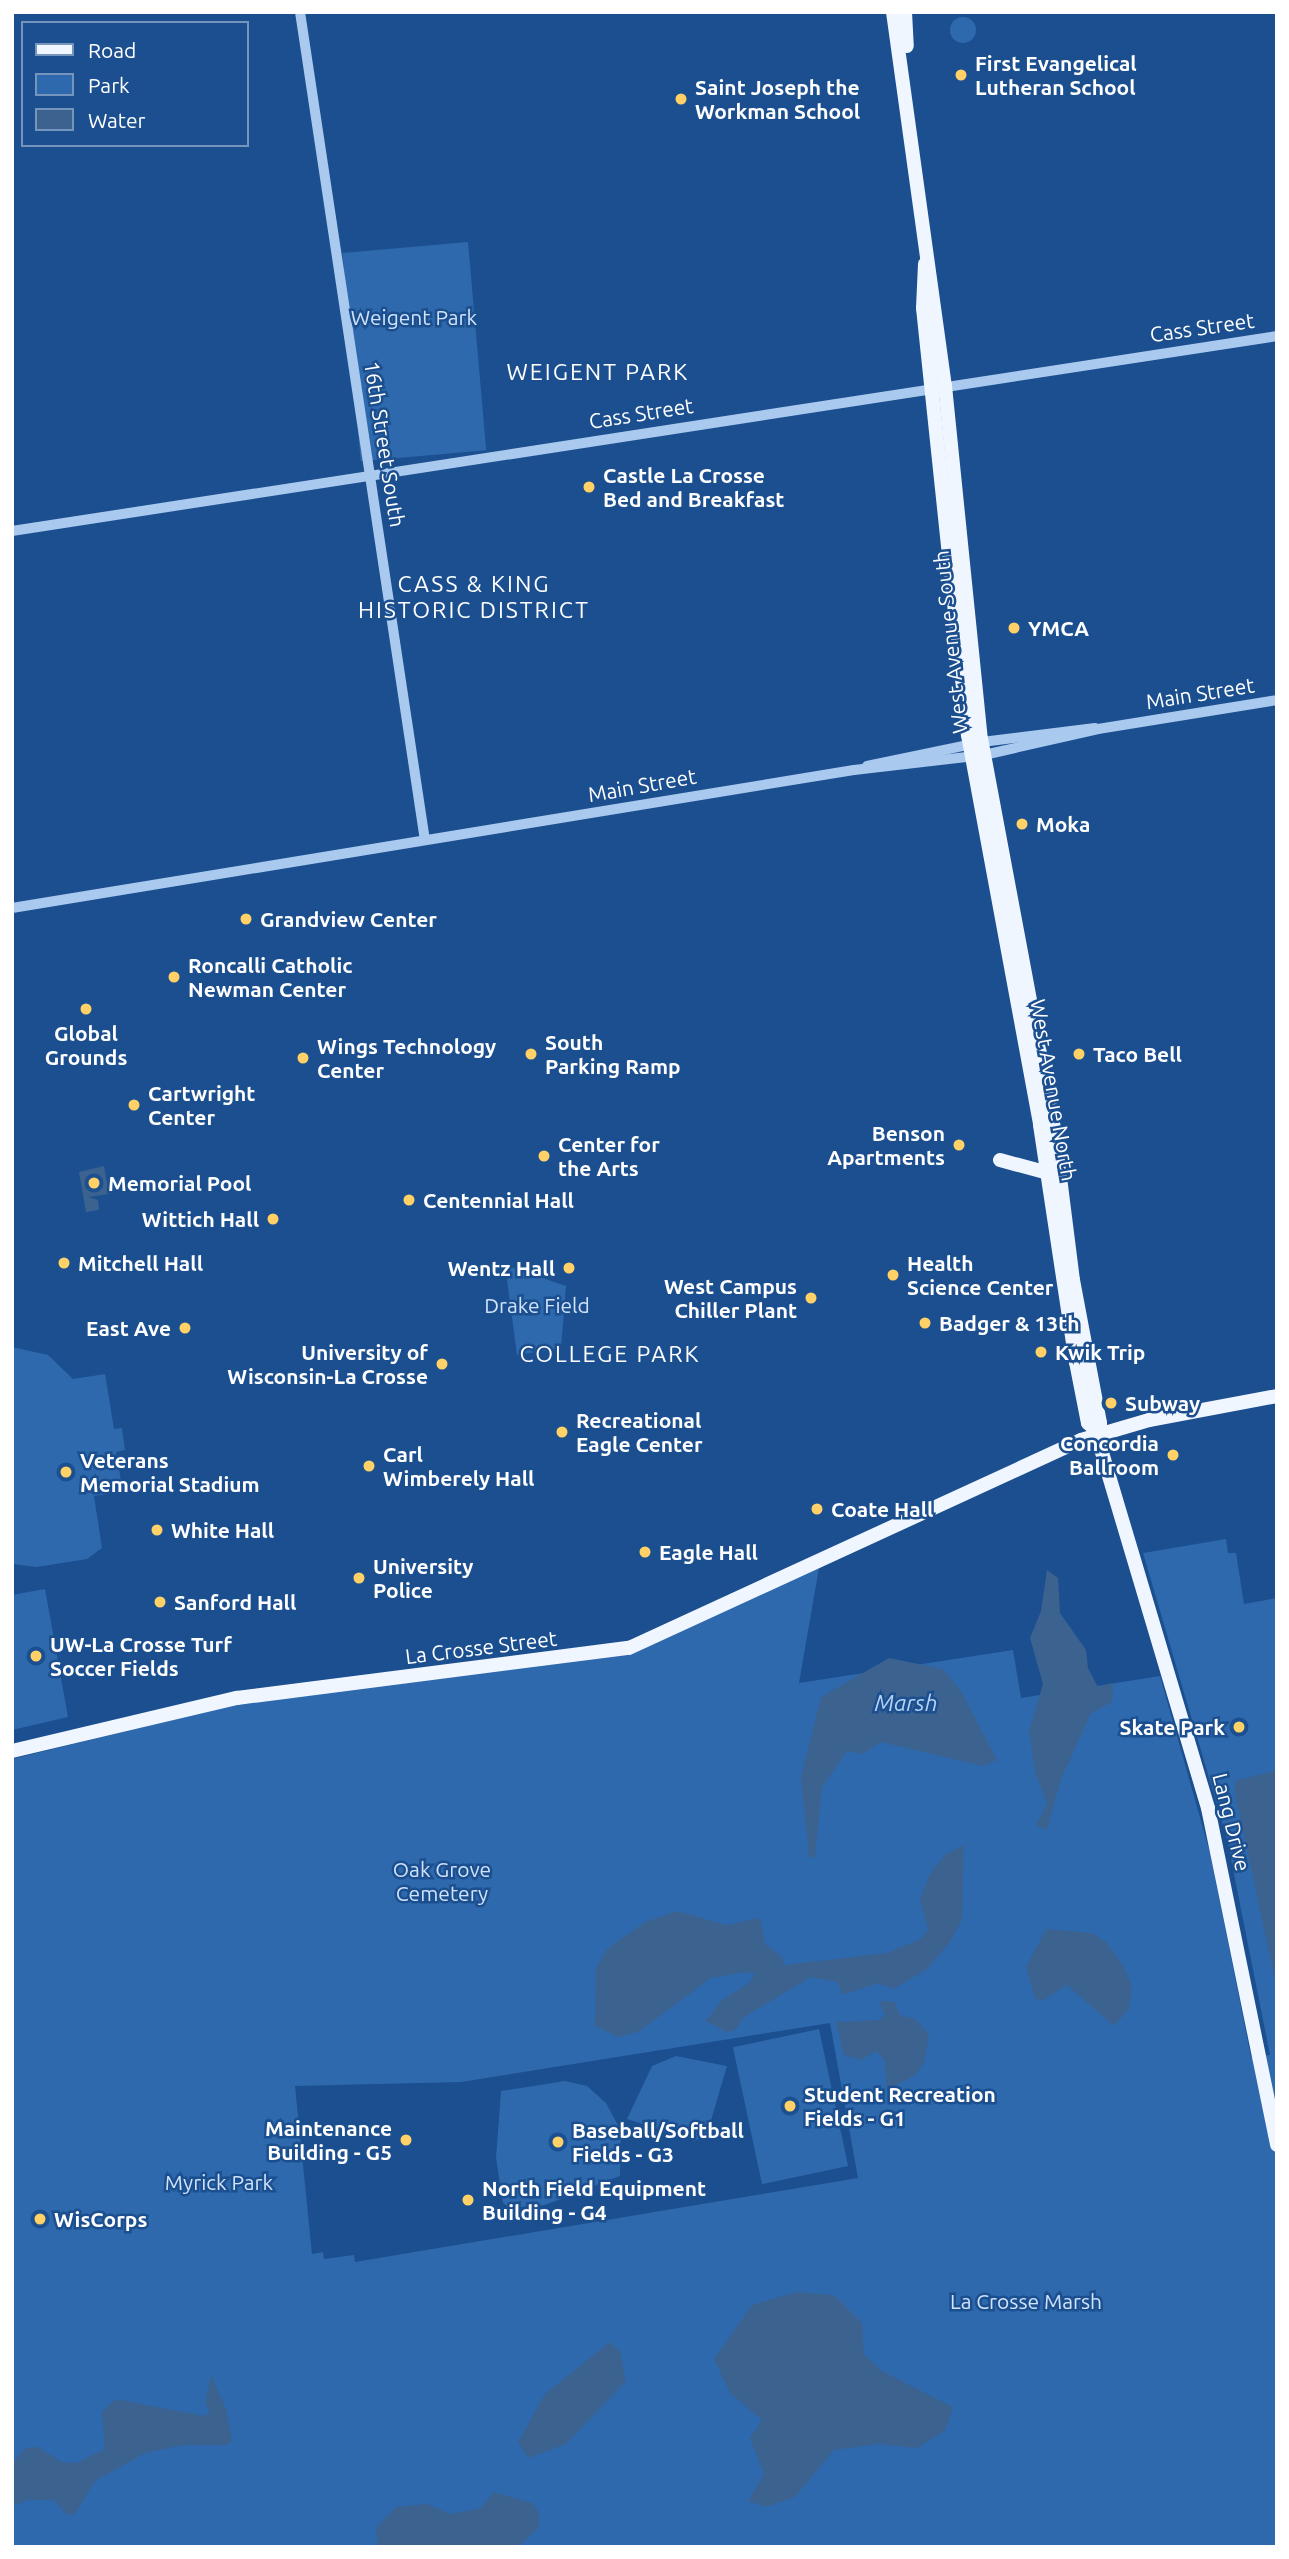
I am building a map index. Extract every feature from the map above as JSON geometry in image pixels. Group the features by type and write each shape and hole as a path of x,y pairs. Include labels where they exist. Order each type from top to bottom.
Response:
{"main road":[{"name":"West Avenue South","path":"893,12 907,93 925,264 932,279 938,387 976,749 1032,1015"},
{"name":"West Avenue South","path":"905,12 907,93"},
{"name":"West Avenue North","path":"976,749 1048,1173 1068,1323 1088,1423 1095,1432 1100,1423 1032,1015"},
{"path":"1000,1160 1048,1173"},
{"name":"La Crosse Street","path":"12,1751 237,1698 629,1648 931,1505 1095,1432 1274,1397"},
{"name":"Lang Drive","path":"1095,1432 1208,1808 1277,2145"}],"street":[{"name":"16th Street South","path":"300,12 425,840"},
{"name":"Cass Street","path":"12,531 1277,336"},
{"name":"Main Street","path":"12,908 1277,700"}],"green space":[{"path":"963,17 972,21 976,30 972,39 963,43 954,39 950,30 954,21"},
{"name":"Weigent Park","path":"468,242 486,450 361,461 342,253"},
{"name":"Drake Field","path":"505,1265 566,1286 561,1348 517,1355"},
{"name":"Veterans Memorial Stadium","path":"12,1347 48,1355 73,1379 105,1374 114,1429 122,1428 125,1450 116,1452 123,1492 94,1496 102,1548 87,1559 37,1567 12,1564"},
{"path":"1226,1539 1228,1553 1236,1553 1244,1604 1277,1598 1277,2547 12,2547 12,1759 243,1703 629,1654 819,1568 799,1683 1013,1650 1021,1698 1160,1676 1210,1853 1251,2057 1270,2055 1227,1839 1143,1553","holes":["830,2023 858,2178 355,2262 354,2255 324,2259 323,2252 312,2254 295,2086 461,2082"]},
{"name":"UW-La Crosse Turf Soccer Fields","path":"45,1589 68,1717 12,1730 12,1595"},
{"name":"Student Recreation Fields - G1","path":"819,2029 848,2166 762,2184 733,2047"},
{"name":"Baseball/Softball Fields - G3","path":"676,2056 727,2066 707,2134 695,2141 627,2119 652,2066"},
{"name":"Baseball/Softball Fields - G3","path":"565,2081 587,2086 606,2103 621,2131 620,2176 545,2205 510,2208 503,2203 496,2158 501,2091"}],"water":[{"name":"Memorial Pool","path":"104,1166 109,1194 89,1197 98,1200 99,1210 86,1212 79,1172"},
{"path":"1047,1570 1058,1578 1060,1613 1086,1650 1088,1668 1098,1687 1112,1683 1113,1689 1112,1702 1091,1713 1061,1779 1047,1830 1036,1825 1047,1804 1035,1772 1029,1731 1043,1684 1030,1638 1041,1611"},
{"name":"Marsh","path":"889,1658 943,1669 961,1691 997,1760 983,1766 881,1742 862,1754 847,1751 822,1787 815,1857 809,1857 801,1777 821,1697"},
{"path":"1277,1770 1277,1989 1235,1794 1235,1781"},
{"path":"964,1845 962,1920 950,1942 926,1970 893,1989 878,1983 843,1995 837,1982 811,1977 744,2017 735,2030 727,2032 706,2021 721,2001 749,1983 755,1974 746,1972 711,1978 638,2032 618,2037 595,2026 596,1969 607,1949 645,1922 677,1911 726,1925 760,1918 765,1944 782,1957 784,1965 887,1953 921,1939 928,1929 920,1899 930,1874 945,1855"},
{"path":"1046,1929 1092,1933 1106,1942 1123,1965 1132,1986 1129,2009 1114,2026 1067,1985 1040,2002 1035,1998 1026,1967"},
{"path":"879,2001 895,2002 900,2015 915,2019 929,2034 924,2063 915,2075 887,2090 885,2060 876,2051 861,2060 844,2055 836,2022 879,2020 885,2015"},
{"path":"797,2292 834,2295 862,2323 864,2354 882,2371 953,2407 945,2431 917,2448 878,2444 834,2450 795,2497 766,2507 748,2501 764,2474 750,2438 762,2420 730,2393 714,2359 752,2305"},
{"path":"610,2342 620,2352 626,2381 566,2444 528,2458 518,2442 545,2394"},
{"path":"211,2375 226,2409 232,2441 227,2445 183,2445 145,2453 95,2481 75,2514 67,2515 54,2500 27,2500 12,2507 12,2464 25,2448 38,2447 62,2462 76,2463 105,2449 102,2412 115,2399 204,2416 210,2412 205,2403"},
{"path":"494,2492 532,2503 539,2512 539,2527 518,2547 378,2547 376,2528 396,2507 427,2504 451,2514 481,2508"}],"place":[{"name":"First Evangelical Lutheran School","path":"961,75"},
{"name":"Saint Joseph the Workman School","path":"681,99"},
{"name":"Castle La Crosse Bed and Breakfast","path":"589,487"},
{"name":"YMCA","path":"1014,628"},
{"name":"Moka","path":"1022,824"},
{"name":"Grandview Center","path":"246,919"},
{"name":"Roncalli Catholic Newman Center","path":"174,977"},
{"name":"Global Grounds","path":"86,1009"},
{"name":"South Parking Ramp","path":"531,1054"},
{"name":"Taco Bell","path":"1079,1054"},
{"name":"Wings Technology Center","path":"303,1058"},
{"name":"Cartwright Center","path":"134,1105"},
{"name":"Benson Apartments","path":"959,1145"},
{"name":"Center for the Arts","path":"544,1156"},
{"name":"Memorial Pool","path":"94,1183"},
{"name":"Centennial Hall","path":"409,1200"},
{"name":"Wittich Hall","path":"273,1219"},
{"name":"Mitchell Hall","path":"64,1263"},
{"name":"Wentz Hall","path":"569,1268"},
{"name":"Health Science Center","path":"893,1275"},
{"name":"West Campus Chiller Plant","path":"811,1298"},
{"name":"Badger & 13th","path":"925,1323"},
{"name":"East Ave","path":"185,1328"},
{"name":"Kwik Trip","path":"1041,1352"},
{"name":"University of Wisconsin-La Crosse","path":"442,1364"},
{"name":"Subway","path":"1111,1403"},
{"name":"Recreational Eagle Center","path":"562,1432"},
{"name":"Concordia Ballroom","path":"1173,1455"},
{"name":"Carl Wimberely Hall","path":"369,1466"},
{"name":"Veterans Memorial Stadium","path":"66,1472"},
{"name":"Coate Hall","path":"817,1509"},
{"name":"White Hall","path":"157,1530"},
{"name":"Eagle Hall","path":"645,1552"},
{"name":"University Police","path":"359,1578"},
{"name":"Sanford Hall","path":"160,1602"},
{"name":"UW-La Crosse Turf Soccer Fields","path":"36,1656"},
{"name":"Skate Park","path":"1239,1727"},
{"name":"Student Recreation Fields - G1","path":"790,2106"},
{"name":"Maintenance Building - G5","path":"406,2140"},
{"name":"Baseball/Softball Fields - G3","path":"558,2142"},
{"name":"North Field Equipment Building - G4","path":"468,2200"},
{"name":"WisCorps","path":"40,2219"}],"district":[{"name":"WEIGENT PARK","path":"598,372"},
{"name":"CASS & KING HISTORIC DISTRICT","path":"474,597"},
{"name":"COLLEGE PARK","path":"610,1354"}],"park label":[{"name":"Oak Grove Cemetery","path":"442,1881"},
{"name":"Myrick Park","path":"219,2182"},
{"name":"La Crosse Marsh","path":"1026,2301"}]}
